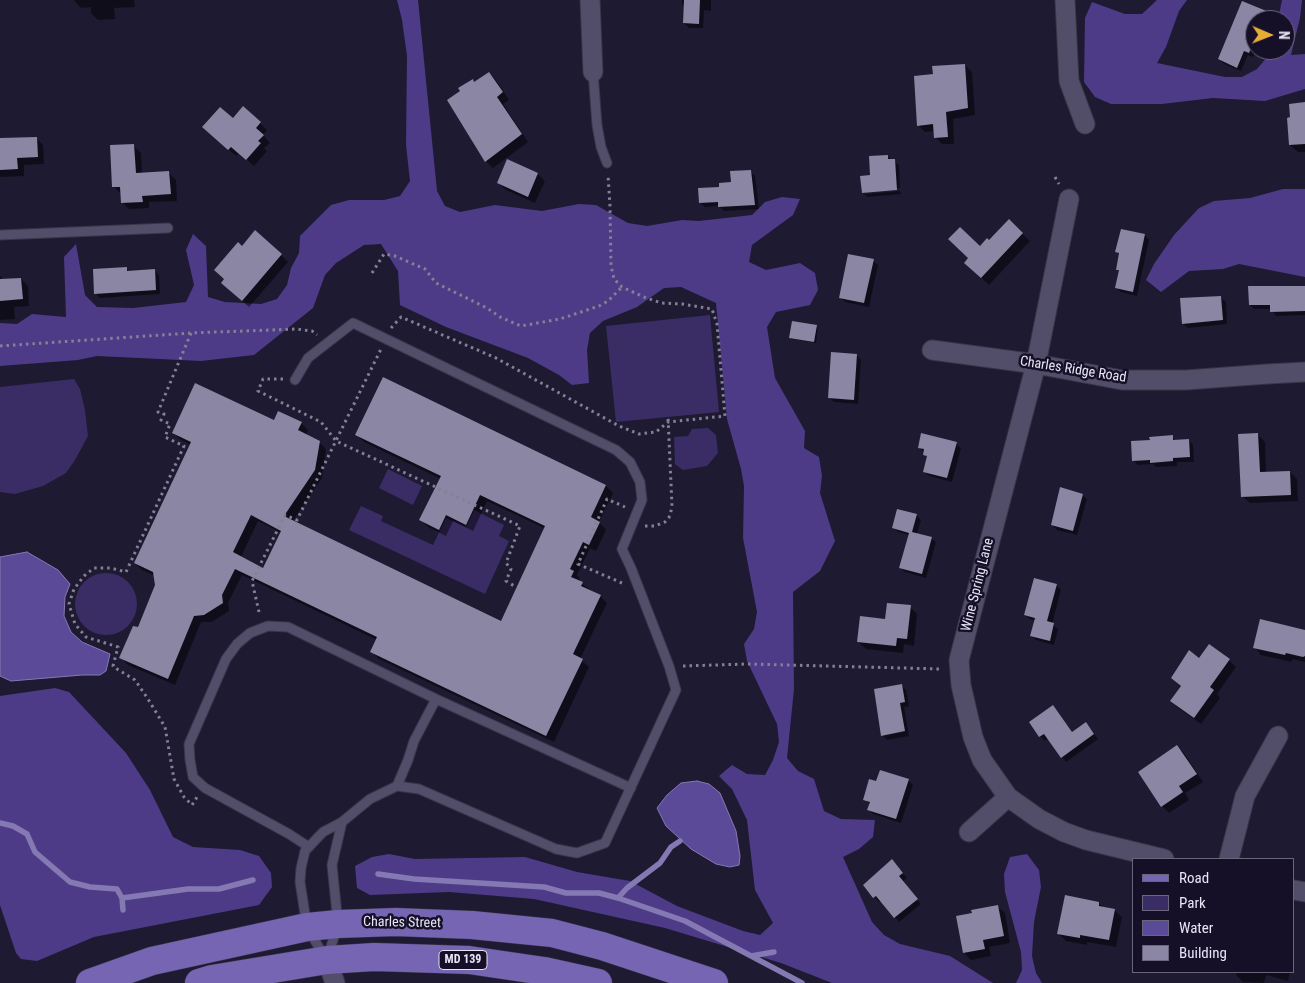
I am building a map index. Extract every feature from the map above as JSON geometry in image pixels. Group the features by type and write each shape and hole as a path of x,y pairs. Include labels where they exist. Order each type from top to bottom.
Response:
{"main road":[{"name":"Charles Street","path":"90,983 152,961 307,927 338,924 430,923 506,927 552,933 602,946 714,983"},
{"name":"MD 139","path":"199,983 212,980 331,972 374,957 469,960 544,971 598,983"}],"street":[{"path":"590,0 593,72"},
{"path":"1065,0 1070,81 1085,124"},
{"name":"Wine Spring Lane","path":"1069,200 1036,364 973,602 959,660 960,669 966,712 973,737 982,760 1008,797 1040,819 1064,832 1086,840 1160,858"},
{"name":"Charles Ridge Road","path":"932,350 1036,364 1122,380 1186,380 1305,372"},
{"path":"1229,858 1245,796 1278,736"},
{"path":"970,832 1008,797"}],"lane":[{"path":"593,72 597,124 601,147 607,163"},
{"path":"0,235 168,228"},
{"path":"295,380 308,358 353,323 616,450 630,462 640,482 642,500 622,549 669,666 676,690 604,843 576,853 556,849 419,789 397,786 370,799 342,822 323,832 305,851 300,868 302,898 307,927 331,972"},
{"path":"309,847 205,788 193,777 189,744 226,659 236,644 250,633 268,626 288,627 436,699 631,788"},
{"path":"397,786 414,741 436,699"},
{"path":"331,972 338,924 332,865 342,822"}],"path":[{"path":"259,612 252,581 285,515 297,520 392,327 401,317 496,358 619,426 639,434 656,432 668,422 725,416 717,324 712,309 662,303 622,287 614,279 611,266 607,163"},
{"path":"372,274 384,254 395,256 425,269 436,283 487,308 500,317 522,326 560,320 599,306 608,301 622,287"},
{"path":"0,346 192,333 296,329 312,331 325,345"},
{"path":"192,333 158,412 164,414 162,420 170,424 164,437 184,446 126,572 111,568 94,568 84,576 74,589 69,604 75,624 86,637 118,647 114,666 117,670 135,680 165,727 174,779 184,797 192,805 198,796"},
{"path":"295,380 264,379 258,391 321,422 336,441 520,526 506,563 511,569 506,581 516,587"},
{"path":"634,518 644,526 655,526 665,522 670,516 672,506 668,416"},
{"path":"747,664 960,669"}],"green space":[{"path":"710,315 719,412 616,422 606,326"},
{"path":"74,379 80,389 88,436 75,460 66,473 43,486 15,494 0,492 0,387"},
{"path":"708,428 716,435 718,453 707,466 683,470 675,464 674,437 688,436 692,429"},
{"path":"388,469 422,486 413,505 379,488"},
{"path":"361,506 383,516 381,521 433,545 446,518 466,527 474,510 504,525 499,536 509,541 485,594 349,530"},
{"path":"100,573 112,573 128,582 135,592 137,604 135,616 128,626 112,635 100,635 89,630 80,621 75,610 75,598 80,587 89,578"}],"shaded area":[{"path":"397,0 418,0 437,191 445,206 460,212 495,205 542,211 579,204 596,205 628,223 647,226 682,220 699,221 752,215 765,202 782,197 800,199 793,215 752,245 749,262 766,270 800,263 815,273 818,290 810,305 776,312 767,327 775,378 805,431 804,448 819,457 822,476 820,493 835,541 820,571 793,592 794,689 787,758 798,771 814,779 824,811 841,819 875,820 873,837 859,849 843,857 872,922 884,935 900,944 950,956 993,983 832,983 781,963 665,928 534,899 449,892 370,895 357,888 355,866 372,857 389,854 415,859 525,857 577,872 630,881 677,906 743,931 760,935 773,923 755,890 747,820 732,789 719,776 732,765 747,774 765,775 773,760 779,742 777,724 747,661 744,644 754,629 757,612 743,538 744,486 727,419 716,303 681,287 664,288 637,307 603,321 590,333 587,350 589,383 572,385 559,375 528,358 446,327 400,305 398,271 381,244 364,245 336,263 325,275 313,308 254,355 201,361 97,356 78,360 0,366 0,323 17,324 32,314 66,317 64,257 76,244 85,295 97,307 133,308 186,302 194,285 186,250 193,234 206,246 208,297 225,302 261,304 277,299 287,285 291,268 299,253 300,236 331,205 349,200 384,200 400,196 410,181 406,145 407,56"},
{"path":"1157,0 1187,0 1179,11 1166,47 1157,63 1225,77 1242,77 1257,69 1265,60 1295,60 1295,55 1305,54 1305,89 1265,101 1213,98 1162,104 1111,104 1095,97 1084,82 1085,18 1092,2 1125,14 1142,14"},
{"path":"1282,0 1302,0 1295,39 1295,10 1280,10"},
{"path":"1283,189 1305,189 1305,277 1239,264 1223,269 1189,271 1161,292 1146,280 1154,264 1174,235 1199,208 1214,201 1250,198"},
{"path":"55,688 69,692 126,753 150,790 173,837 193,847 240,850 259,856 271,873 272,887 259,905 94,937 37,961 21,959 16,953 0,905 0,696"},
{"path":"1027,854 1039,870 1041,887 1034,922 1032,956 1036,973 1042,983 1016,983 1022,970 1021,952 1005,892 1004,874 1010,857"}],"water":[{"path":"27,552 58,570 70,584 65,597 64,616 71,632 82,642 110,654 106,671 100,675 11,681 0,676 0,557"},
{"path":"697,781 709,784 720,793 736,831 740,856 739,865 730,867 716,864 691,849 666,826 657,808 667,795 681,783"}],"building":[{"path":"684,0 700,0 699,24 683,23"},
{"path":"1242,1 1264,10 1245,10 1245,51 1237,68 1218,59"},
{"path":"965,64 968,108 946,112 948,137 934,138 933,124 917,126 914,76 933,74 932,66"},
{"path":"489,72 503,92 497,97 522,134 485,162 447,100 460,91 458,88 473,79 474,82"},
{"path":"1305,102 1305,144 1289,145 1287,118 1290,117 1289,104"},
{"path":"243,106 261,122 256,128 264,135 258,141 261,143 246,160 231,147 228,150 202,127 220,107 233,118"},
{"path":"37,137 38,157 17,158 18,169 0,170 0,138"},
{"path":"134,144 136,173 169,171 171,194 142,196 143,202 121,203 120,187 112,187 110,145"},
{"path":"888,155 888,159 895,159 897,190 862,193 860,176 870,175 869,156"},
{"path":"507,159 538,173 528,197 497,183"},
{"path":"751,170 755,205 718,207 718,202 699,203 698,188 719,187 719,183 731,182 730,171"},
{"path":"1009,219 1023,233 981,278 964,263 968,258 948,239 960,227 980,246 987,238 989,240"},
{"path":"1121,229 1145,234 1133,292 1115,288 1119,270 1116,270 1119,253 1115,252"},
{"path":"255,230 282,254 242,301 221,283 224,279 214,270 238,242 242,246"},
{"path":"848,254 874,259 864,303 839,298"},
{"path":"127,267 127,271 155,269 156,290 94,294 93,269"},
{"path":"21,278 23,299 0,301 0,279"},
{"path":"1248,286 1305,286 1305,311 1270,312 1270,305 1249,305"},
{"path":"1221,296 1223,320 1182,324 1180,298"},
{"path":"792,321 817,325 814,342 789,338"},
{"path":"831,352 857,354 854,400 828,398"},
{"path":"383,377 606,485 591,517 600,522 589,545 583,542 570,569 574,571 571,577 583,582 581,586 601,595 573,654 583,659 546,736 370,652 377,637 235,569 222,595 223,603 204,615 194,616 168,679 119,658 133,626 138,627 155,585 153,572 134,563 191,442 172,433 195,383 274,420 278,411 302,422 298,430 320,441 315,470 284,516 501,621 545,526 480,495 466,525 446,515 439,530 419,520 441,476 355,435","holes":["251,515 281,531 263,568 233,552"]},
{"path":"921,433 957,442 947,478 923,472 927,456 923,455 924,449 918,448"},
{"path":"1258,433 1260,472 1290,471 1291,495 1241,497 1238,434"},
{"path":"1173,435 1173,440 1189,439 1190,457 1173,458 1173,461 1150,463 1150,460 1132,461 1131,441 1150,440 1149,437"},
{"path":"1060,487 1083,494 1073,531 1051,525"},
{"path":"897,509 917,514 912,532 932,537 922,574 899,568 909,533 892,528"},
{"path":"1034,578 1057,584 1047,621 1054,623 1050,641 1030,636 1035,618 1024,615"},
{"path":"887,603 911,605 907,639 897,638 896,646 857,642 860,616 885,619"},
{"path":"1260,619 1305,630 1305,656 1286,653 1285,655 1253,648"},
{"path":"1209,644 1230,659 1210,687 1214,690 1194,718 1170,701 1181,686 1171,678 1189,650 1199,658"},
{"path":"902,684 905,702 900,703 905,731 881,736 874,689"},
{"path":"1053,705 1072,732 1086,722 1094,734 1061,758 1044,734 1039,737 1029,722"},
{"path":"1177,745 1197,774 1179,786 1183,792 1161,807 1138,772"},
{"path":"880,770 909,779 896,819 867,810 870,802 863,800 869,779 876,781"},
{"path":"892,859 903,873 899,876 918,899 894,918 876,896 873,898 863,885"},
{"path":"1065,895 1099,902 1099,906 1115,909 1109,940 1080,935 1080,938 1057,934"},
{"path":"998,905 1004,936 983,940 985,949 963,953 956,916 972,913 971,910"}],"waterway":[{"path":"0,823 13,826 27,834 35,852 70,882 90,887 117,889 122,898 123,910"},
{"path":"618,898 627,888 660,863 671,847 680,841"},
{"path":"378,874 414,879 544,887 566,893 599,893 685,921 802,983"},
{"path":"122,898 188,889 219,889 253,880"},
{"path":"751,956 774,952"}]}
